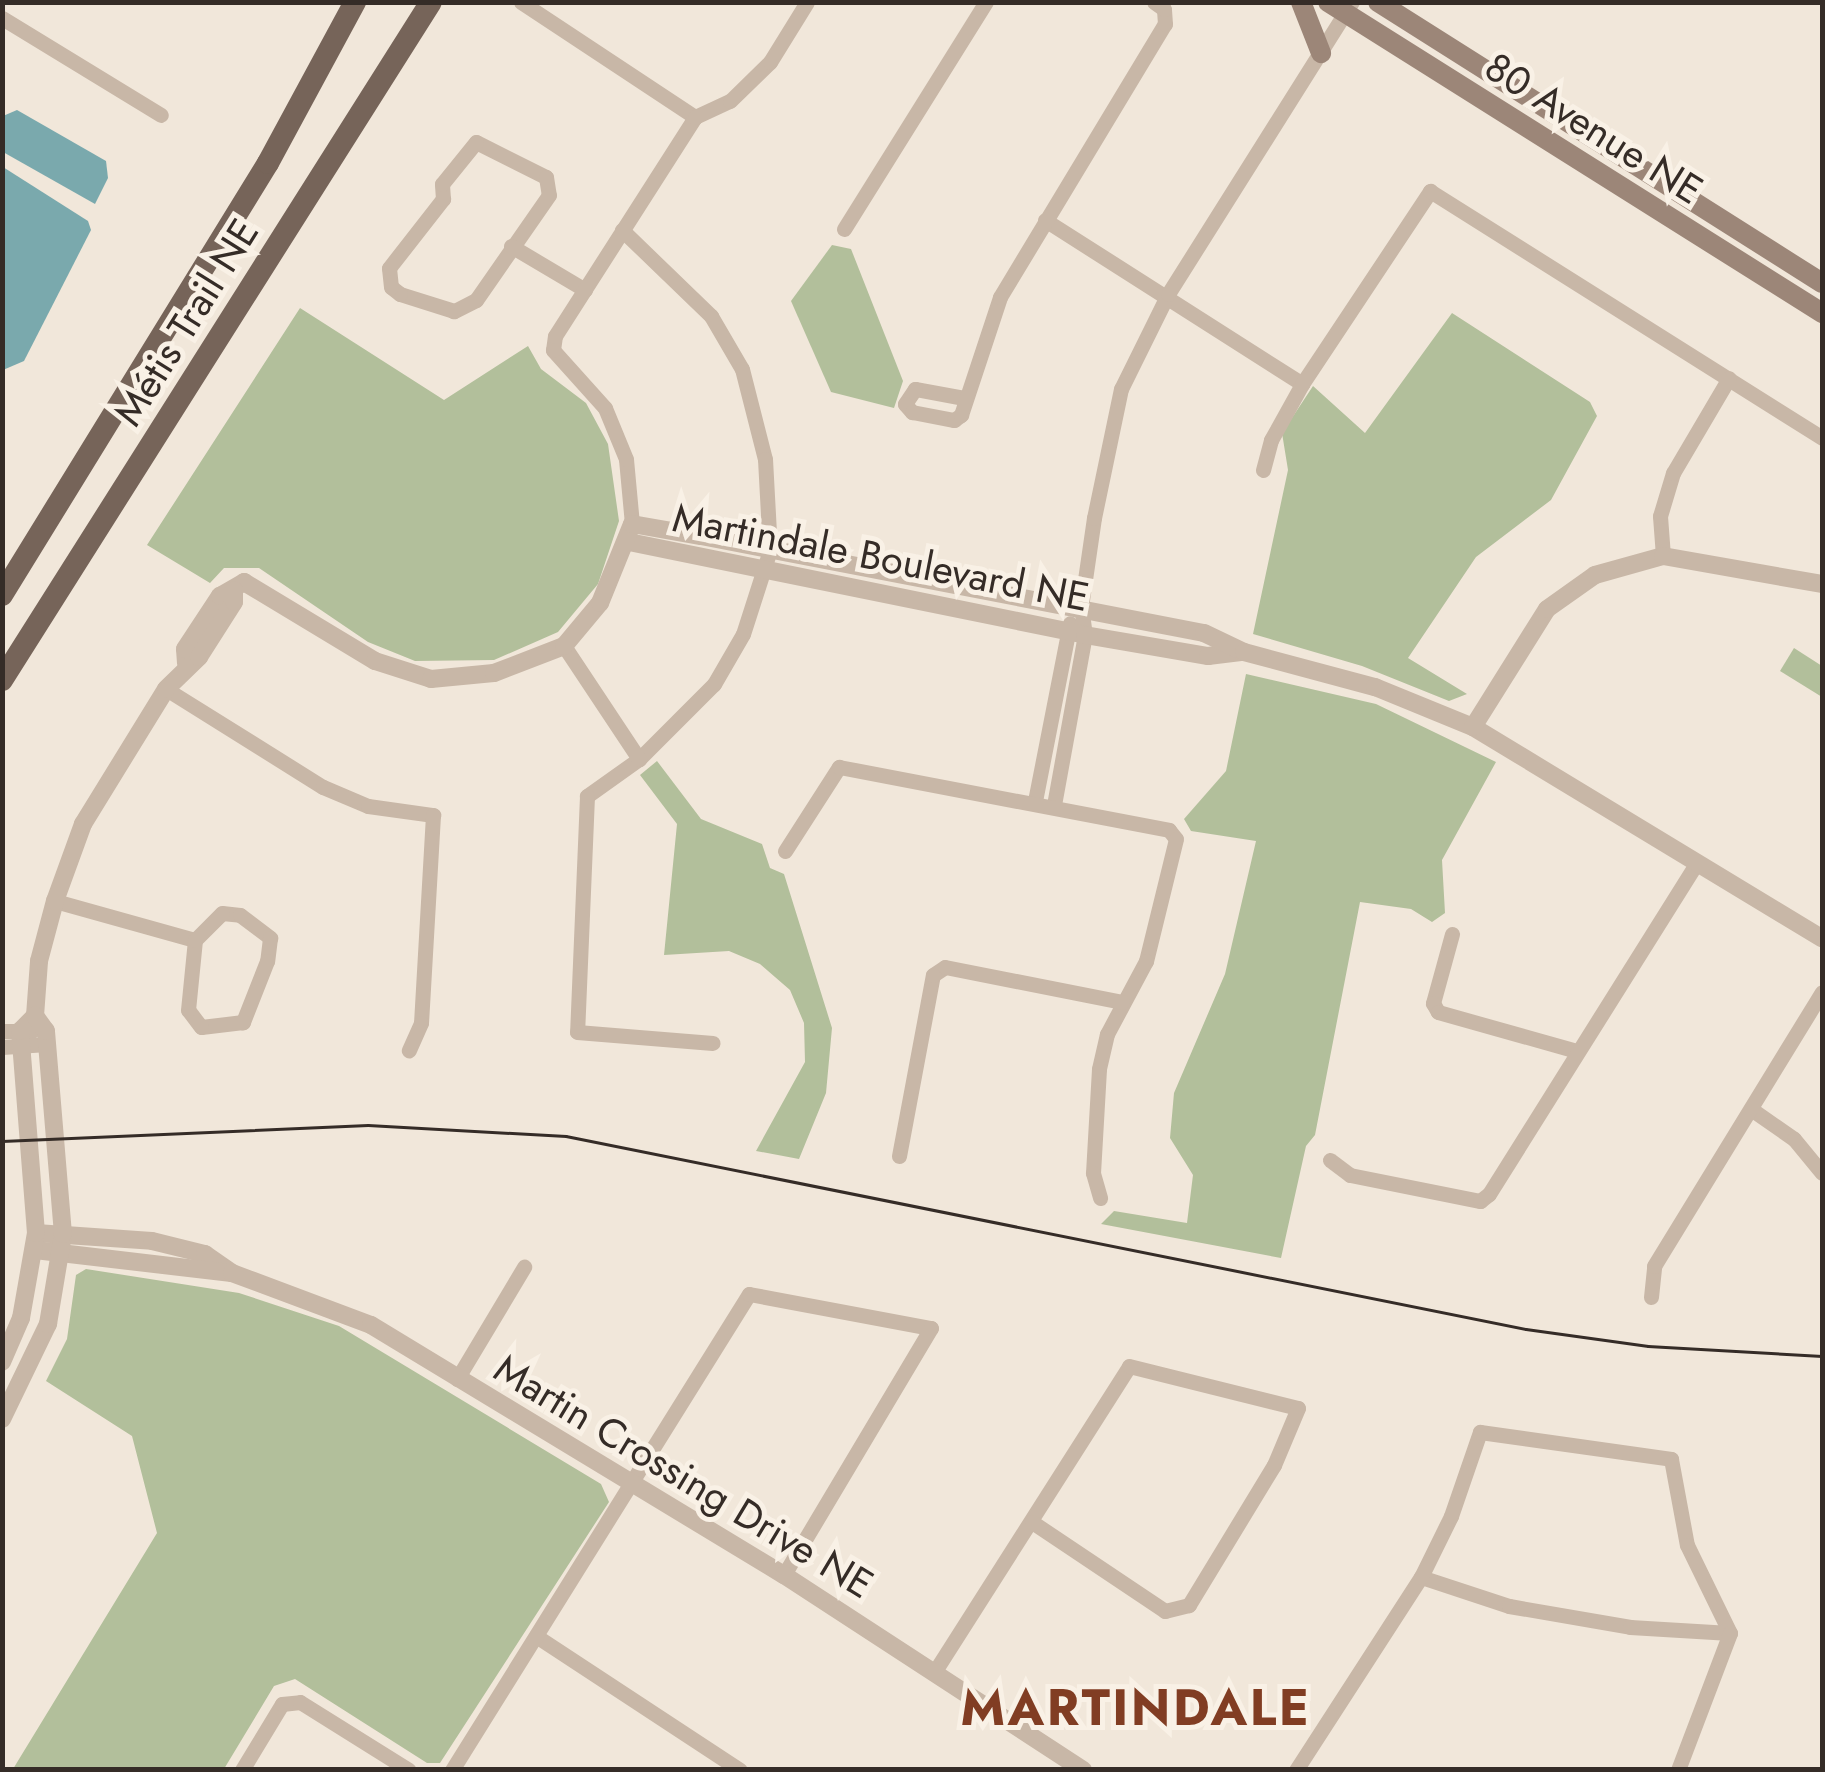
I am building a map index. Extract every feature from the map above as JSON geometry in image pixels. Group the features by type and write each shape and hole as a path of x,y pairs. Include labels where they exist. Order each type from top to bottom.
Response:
{"main road":[{"name":"Métis Trail NE","path":"2,595 268,163 355,2"},
{"name":"Métis Trail NE","path":"2,680 431,2"},
{"path":"1302,2 1321,53"},
{"name":"80 Avenue NE","path":"1378,2 1822,283"},
{"name":"80 Avenue NE","path":"1341,6 1822,314"}],"street":[{"path":"521,2 694,117"},
{"path":"631,533 626,459 605,408 553,350 585,290 694,117 730,102 770,62 807,2"},
{"path":"844,230 986,2"},
{"path":"964,398 1000,298 1165,24 1164,9 1154,2"},
{"path":"1054,804 1085,634 1081,608 1121,388 1168,294 1321,53 1341,6"},
{"path":"2,18 161,115"},
{"path":"476,142 546,176 550,186 511,246 467,308 454,311 391,287 389,268 411,232 443,200 442,184 476,142"},
{"path":"1263,470 1271,440 1302,384 1430,191 1822,438"},
{"path":"1046,220 1168,294 1302,384"},
{"path":"622,230 710,316 742,369 765,459 770,550 767,571 714,684 639,758 587,796 577,1032 712,1042"},
{"path":"511,246 585,290"},
{"path":"1663,556 1660,516 1674,473 1728,378"},
{"name":"Martindale Boulevard NE","path":"631,533 770,550 1081,608 1204,634 1244,652 1375,687 1472,727 1822,938"},
{"name":"Martindale Boulevard NE","path":"631,533 767,571 1065,631 1208,656 1244,652"},
{"name":"Martindale Boulevard NE","path":"2,1419 48,1324 62,1243 40,961 55,901 83,824 186,663 185,649 220,596 244,582 375,662 431,679 494,673 564,646 600,603 631,533"},
{"path":"1472,727 1547,609 1595,576 1663,556 1822,584"},
{"path":"1035,801 1065,631 1081,608"},
{"path":"564,646 639,758"},
{"path":"166,689 323,787 368,806 432,814 421,1024 409,1050"},
{"path":"785,851 839,767 1054,804 1168,830 1176,839 1146,961 1122,1002 1099,1069 1093,1173 1100,1198"},
{"path":"1330,1160 1350,1176 1480,1201 1697,862"},
{"path":"55,901 196,940"},
{"path":"222,913 240,916 270,938 243,1022 201,1027 188,1010 196,940 222,913"},
{"path":"1452,934 1434,1003 1438,1012 1576,1051"},
{"path":"900,1156 933,975 944,966 1122,1002"},
{"path":"1651,1298 1654,1266 1822,992"},
{"path":"11,1039 43,1031"},
{"path":"11,1039 43,1031"},
{"path":"2,1362 21,1318 36,1241 11,1039"},
{"path":"1751,1109 1794,1138 1822,1173"},
{"name":"Martin Crossing Drive NE","path":"36,1241 232,1273 325,1304 784,1575 1083,1770"},
{"path":"457,1379 524,1267"},
{"path":"452,1770 749,1294 930,1328 784,1575"},
{"path":"935,1672 1129,1366 1298,1408 1274,1465 1189,1605 1165,1611 1032,1522"},
{"path":"1296,1770 1420,1577 1451,1516 1480,1432 1671,1459 1686,1545 1730,1634 1678,1770"},
{"path":"1420,1577 1510,1606 1630,1627 1730,1634"},
{"path":"536,1636 740,1770"},
{"path":"242,1770 282,1704 300,1702 409,1770"}],"green space":[{"path":"832,245 851,249 903,381 894,408 831,392 791,301"},
{"path":"300,308 444,400 528,346 541,369 586,403 608,444 619,521 598,584 558,632 494,660 415,661 368,642 259,568 224,568 210,583 147,545"},
{"path":"1452,313 1590,402 1597,416 1551,500 1476,557 1408,658 1467,694 1449,701 1362,666 1253,634 1288,470 1282,433 1313,386 1365,433"},
{"path":"1794,648 1822,666 1822,697 1780,671"},
{"path":"1246,674 1376,704 1496,762 1442,860 1445,913 1432,922 1411,909 1360,902 1315,1135 1306,1146 1281,1258 1101,1224 1114,1211 1187,1223 1193,1175 1170,1138 1174,1093 1225,974 1256,841 1191,831 1184,819 1226,771"},
{"path":"657,761 701,819 762,844 770,868 784,874 832,1028 826,1093 799,1159 756,1151 805,1062 804,1023 790,990 760,964 729,951 664,955 677,824 640,775"},
{"path":"86,1269 239,1293 339,1326 601,1484 609,1502 440,1763 427,1763 295,1679 274,1686 224,1769 13,1769 157,1533 132,1436 46,1381 67,1339 76,1275"}],"water":[{"path":"17,110 106,161 108,178 95,204 3,152 3,116"},
{"path":"3,167 88,221 91,230 24,361 3,370"}],"tram line":[{"path":"2,1141 368,1125 566,1136 1526,1329 1648,1346 1822,1356"}],"district":[{"name":"MARTINDALE","path":"1136,1708"}]}
